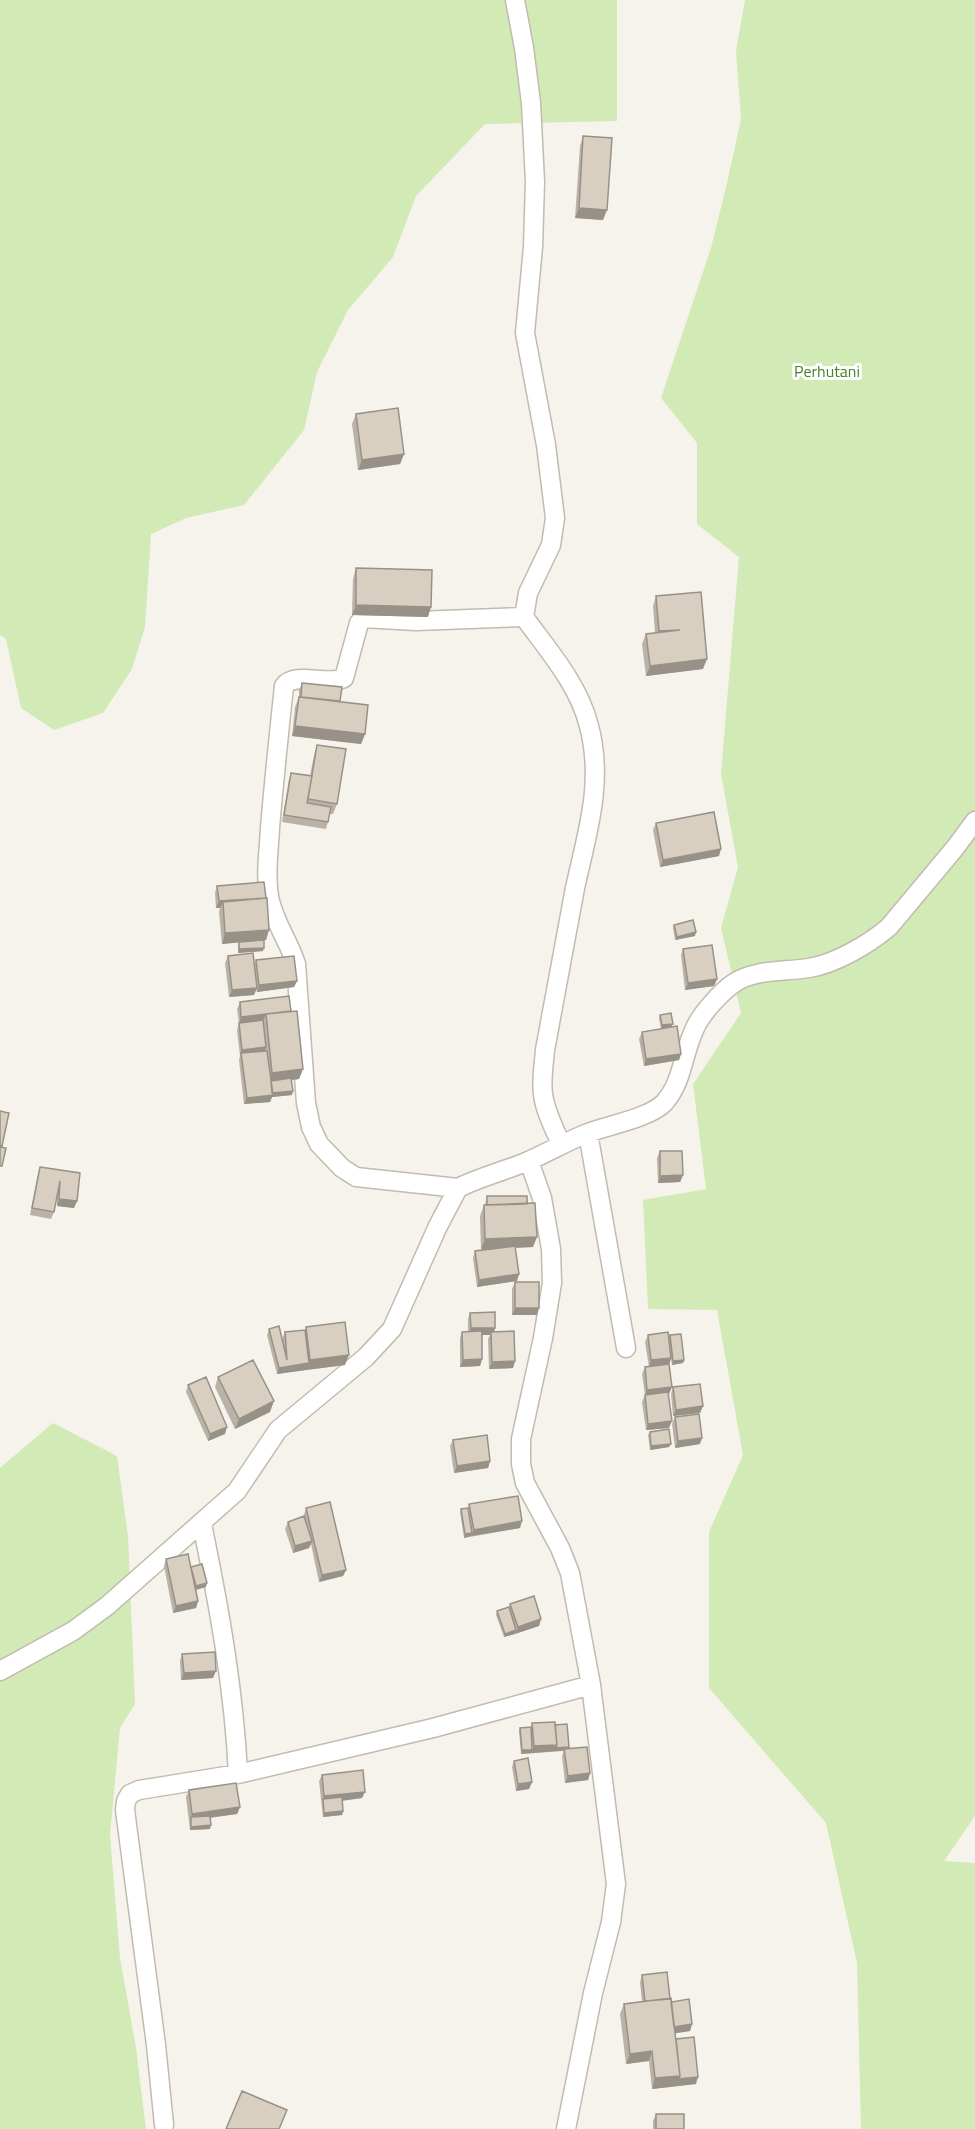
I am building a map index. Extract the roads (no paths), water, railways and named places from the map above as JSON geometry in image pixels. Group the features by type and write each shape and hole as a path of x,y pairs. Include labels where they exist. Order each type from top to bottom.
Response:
{"street":[{"path":"515,0 531,103 535,182 533,247 525,333 546,445 555,518 551,545 528,593 524,617 572,685 589,725 596,768 594,808 571,910 545,1050 543,1095 549,1117 561,1144"},
{"path":"524,617 416,621 363,618 359,623 344,678 288,680 284,686 272,801 268,894 272,910 296,964 306,1103 311,1127 319,1144 342,1168 356,1177 458,1188 529,1161 588,1133 650,1112 663,1104 670,1095 685,1060 694,1028 713,1003 732,984 763,973 811,968 828,963 876,938 889,927 975,821"},
{"path":"588,1133 626,1348"},
{"path":"529,1161 543,1208 551,1248 552,1283 543,1338 521,1439 521,1464 525,1484 560,1548 570,1573 591,1685 616,1884 611,1922 593,1993 566,2129"},
{"path":"0,1671 73,1631 107,1606 237,1491 278,1430 366,1357 392,1329 438,1226 458,1188"},
{"path":"202,1524 224,1637 236,1732 238,1774"},
{"path":"164,2125 156,2045 135,1893 126,1801 130,1794 139,1790 238,1774 433,1728 591,1685"}],"park label":[{"name":"Perhutani","path":"827,371"}]}
